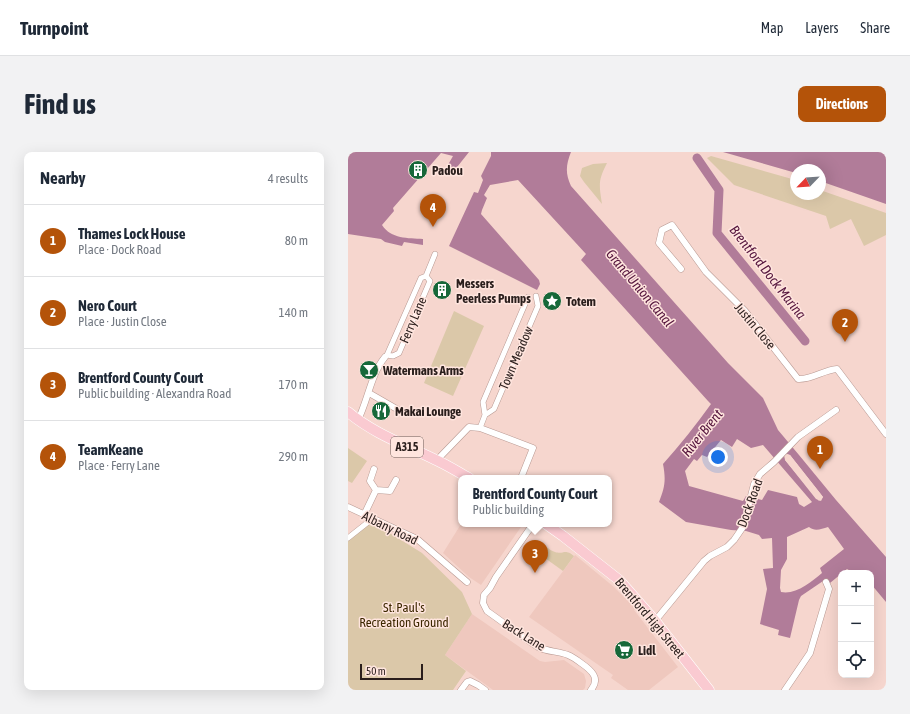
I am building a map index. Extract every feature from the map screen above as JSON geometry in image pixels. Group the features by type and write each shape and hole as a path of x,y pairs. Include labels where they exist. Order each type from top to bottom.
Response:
{"main road":[{"name":"A315","path":"348,412 358,420 385,436 437,460 464,475"},
{"name":"Brentford High Street","path":"550,527 619,580 655,621 707,689"}],"street":[{"name":"Justin Close","path":"681,269 659,243 662,230 672,225 706,272 745,311 798,379 806,380 828,370 837,369 886,434"},
{"name":"Ferry Lane","path":"358,420 369,393 370,385 386,356 421,278 426,276 434,254"},
{"name":"Ferry Lane","path":"386,356 393,356 399,353 430,281 426,276"},
{"name":"Town Meadow","path":"485,415 494,409 538,306 536,296"},
{"name":"Town Meadow","path":"480,428 485,415 483,402 528,297"},
{"path":"369,393 402,412"},
{"name":"Dock Road","path":"655,621 704,561 727,547 734,540 743,527 754,484 760,474 798,437 836,410"},
{"path":"437,460 469,427 480,428 533,448 522,475"},
{"path":"374,469 370,481 376,490"},
{"path":"376,490 390,490 396,480"},
{"path":"364,515 376,490"},
{"name":"Albany Road","path":"348,507 417,539 468,582"},
{"path":"348,538 372,519"},
{"name":"Back Lane","path":"531,527 484,595 483,603 487,611 540,648 551,652 568,654 592,672 595,677 595,682 591,690"},
{"path":"785,690 810,653 828,590 826,582"},
{"path":"461,690 467,682 470,681 485,690"}],"shaded area":[{"path":"459,527 521,527 481,585 469,577 443,553"},
{"path":"575,555 614,587 636,609 634,610 678,667 649,690 628,690 611,678 613,675 529,617"},
{"path":"472,614 540,661 545,662 564,660 584,674 586,681 585,688 583,690 493,690 445,655"}],"green space":[{"path":"711,156 790,178 790,200 826,200 826,192 886,213 886,235 864,246 851,219 830,229 826,216 734,185 707,158"},
{"path":"607,163 600,183 602,204 580,176 582,168 593,164"},
{"path":"454,311 484,326 453,396 424,383"},
{"path":"348,448 367,461 352,483 348,481"},
{"name":"St. Paul's Recreation Ground","path":"369,524 388,532 422,553 462,592 472,614 445,655 466,671 453,690 348,690 348,541"},
{"path":"537,544 543,545 558,553 568,552 574,556 563,571 531,548"}],"water":[{"path":"348,152 469,152 450,176 444,172 453,156 441,153 393,208 394,211 382,225 386,230 400,237 423,239 423,245 404,242 402,246 385,242 381,239 348,234"},
{"path":"491,152 571,152 567,169 571,186 728,363 763,398 778,430 886,557 886,602 874,588 874,570 838,570 838,576 830,583 826,579 801,596 790,638 778,635 779,630 760,624 767,589 763,569 773,568 772,538 762,539 759,535 746,531 731,530 686,522 659,502 663,492 664,483 663,464 688,435 711,404 581,260 586,254 518,180 490,185 484,195 487,198 481,214 539,280 540,284 537,290 449,246 474,192 478,193 483,180 481,176 491,156","holes":["737,439 751,448 763,445 812,502 804,507 799,504 797,497 768,490 762,500 746,496 743,501 689,486 685,471 694,459 697,461 702,455 707,457 721,440 732,447","787,454 790,455 823,497 819,501 785,460","809,527 816,530 828,527 844,549 820,568 822,573 808,584 792,592 781,592 781,570 787,559 787,537"]},
{"path":"723,152 886,152 886,204 826,183 826,164 790,164 790,171"}],"pier":[{"path":"784,455 790,455 823,497 821,501 816,499 785,460","holes":["787,456 816,490 821,499 787,459"]}],"waterway":[{"name":"Brentford Dock Marina","path":"697,158 719,190 717,233 805,341"}],"place":[{"name":"Padou","path":"418,170"},
{"name":"TeamKeane","path":"433,227"},
{"name":"Messers Peerless Pumps","path":"442,290"},
{"name":"Totem","path":"552,301"},
{"name":"Nero Court","path":"845,342"},
{"name":"Watermans Arms","path":"369,370"},
{"name":"Makai Lounge","path":"381,411"},
{"name":"Thames Lock House","path":"820,469"},
{"name":"Brentford County Court","path":"535,573"},
{"name":"Lidl","path":"624,650"}],"water label":[{"name":"Grand Union Canal","path":"640,288"},
{"name":"River Brent","path":"702,433"}]}
